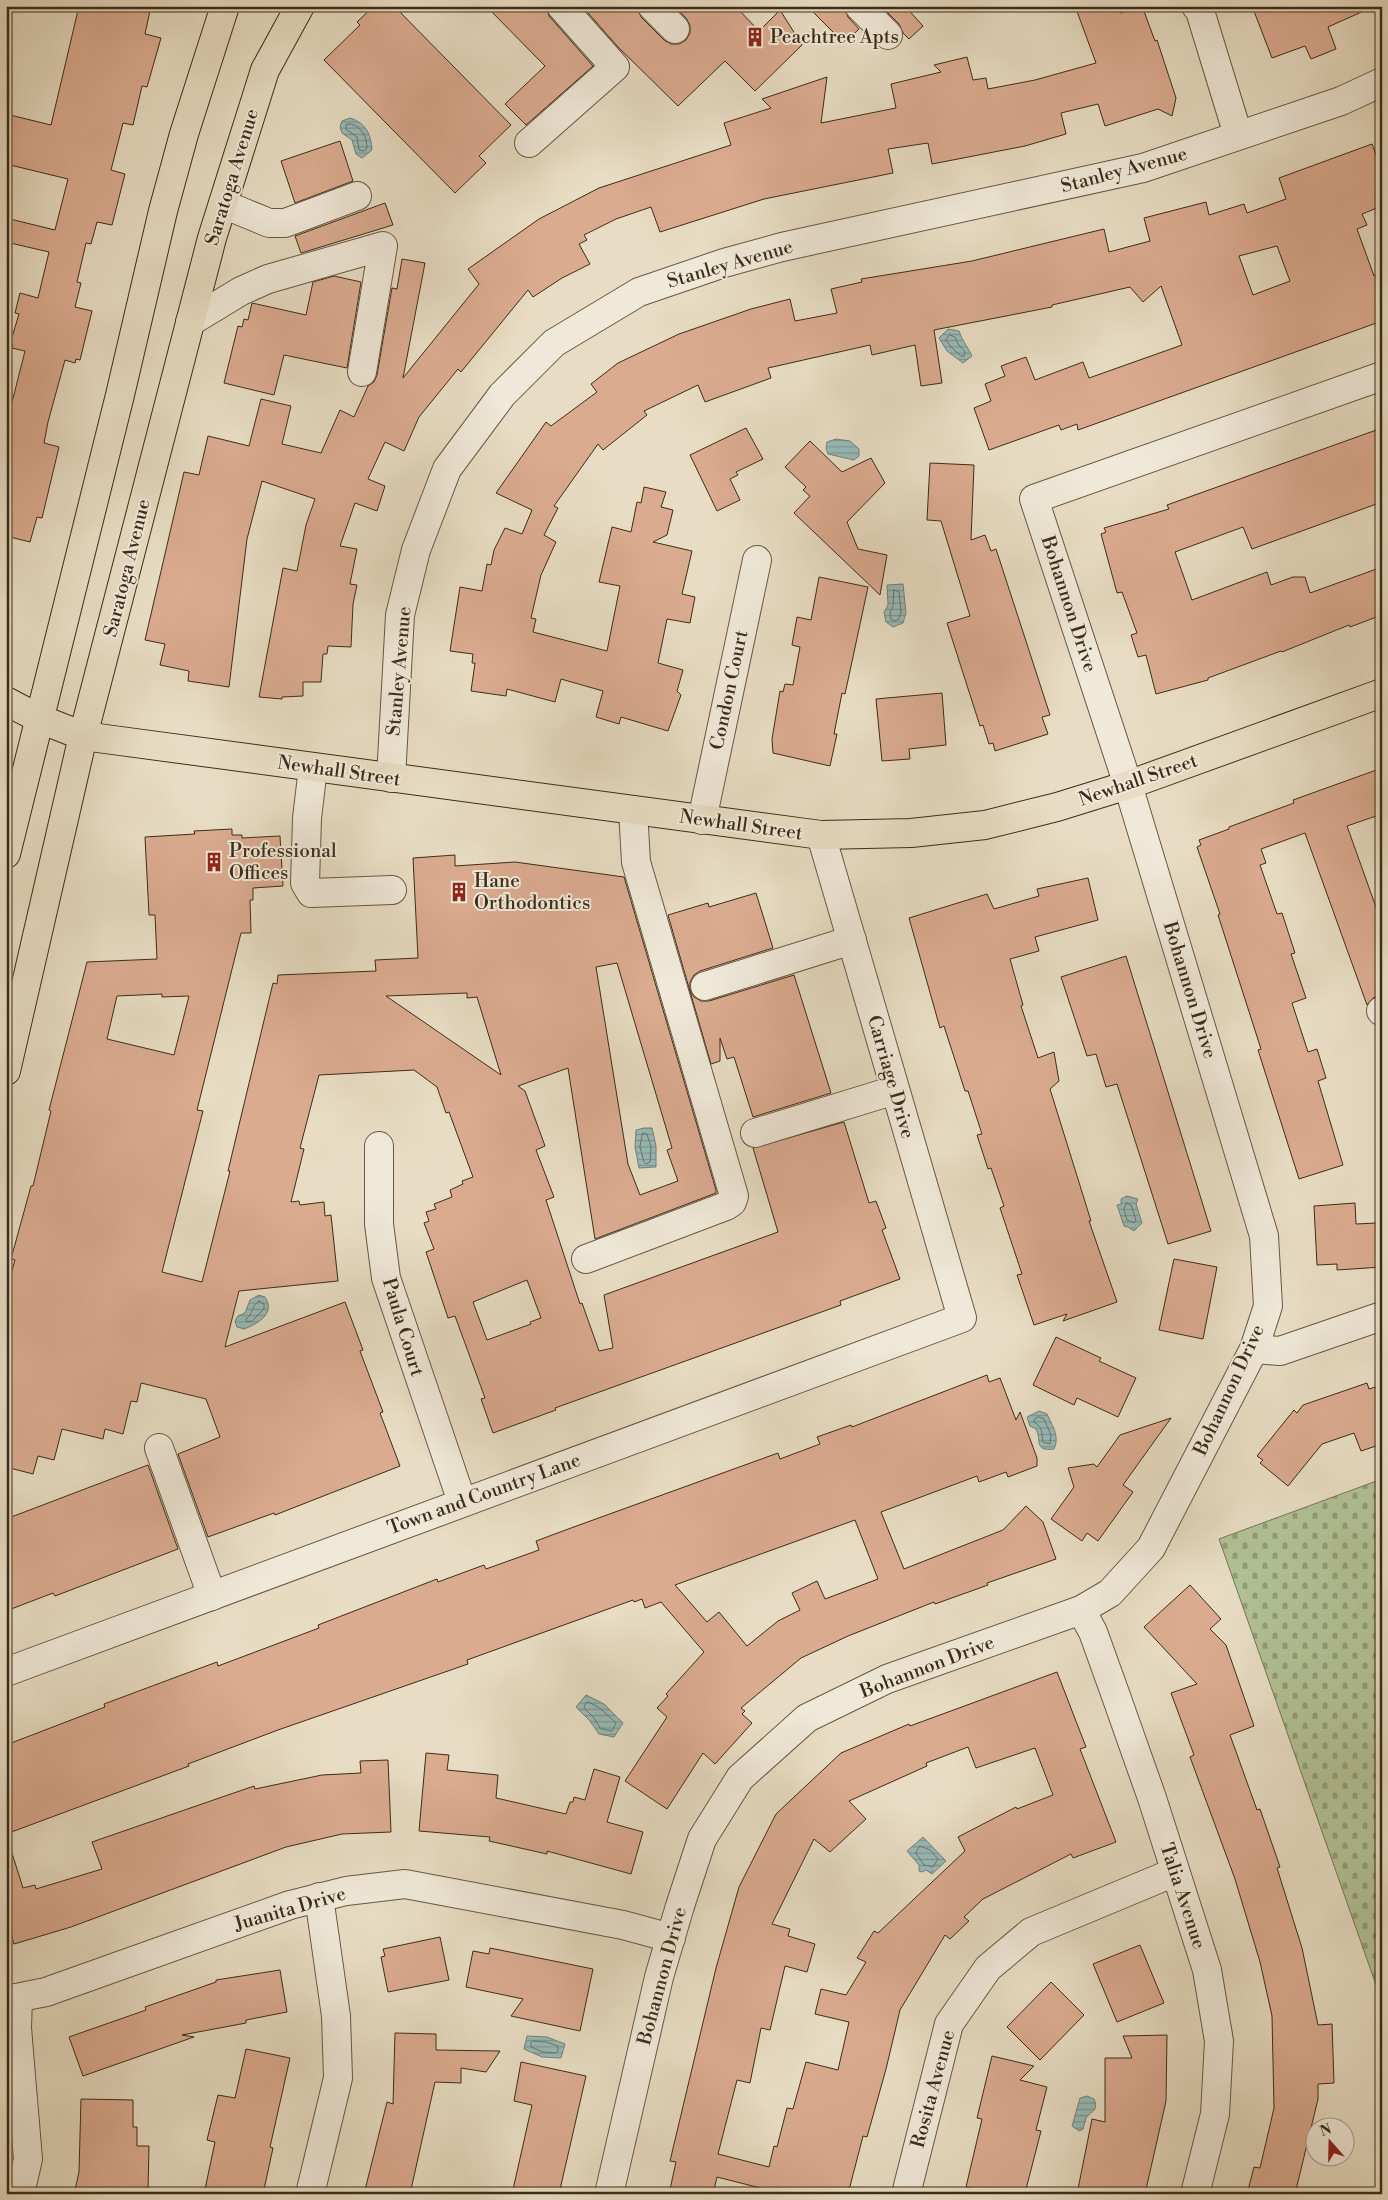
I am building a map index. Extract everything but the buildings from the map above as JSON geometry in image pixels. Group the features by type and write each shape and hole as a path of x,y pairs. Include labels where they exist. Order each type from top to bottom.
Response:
{"main road":[{"path":"6,854 163,211 184,134 225,6"},
{"name":"Saratoga Avenue","path":"6,1071 83,736 212,238 265,70 300,6"},
{"name":"Newhall Street","path":"6,701 40,719 83,736 821,835 911,833 985,825 1057,807 1128,785 1382,693"}],"street":[{"path":"529,143 615,67 561,6"},
{"path":"652,6 675,29"},
{"path":"859,6 888,35"},
{"path":"1196,6 1200,11 1238,135"},
{"name":"Stanley Avenue","path":"391,778 400,615 416,550 447,469 502,395 554,343 639,292 724,263 782,247 1143,168 1341,100 1382,82"},
{"path":"223,204 269,222 284,223 357,196"},
{"path":"190,322 241,291 268,279 383,246 362,372"},
{"name":"Bohannon Drive","path":"609,2194 658,1978 702,1840 740,1778 807,1718 887,1679 1080,1610 1110,1593 1151,1548 1254,1349 1268,1306 1264,1236 1128,785 1034,499 1382,376"},
{"name":"Condon Court","path":"702,820 757,560"},
{"path":"313,768 307,818 305,883 311,893 392,890"},
{"path":"586,1259 726,1206 732,1202 734,1196 636,862 633,810"},
{"name":"Carriage Drive","path":"821,835 962,1318"},
{"path":"705,986 852,940"},
{"path":"754,1133 895,1090"},
{"name":"Paula Court","path":"379,1146 379,1224 386,1278 462,1502"},
{"path":"1254,1349 1280,1351 1382,1316"},
{"name":"Town and Country Lane","path":"6,1672 962,1318"},
{"path":"159,1448 212,1596"},
{"name":"Talia Avenue","path":"1080,1610 1093,1632 1152,1798 1207,1970 1219,2042 1215,2114 1195,2194"},
{"name":"Rosita Avenue","path":"906,2194 949,2024 988,1968 1031,1932 1175,1872"},
{"name":"Juanita Drive","path":"12,1999 46,1992 290,1905 346,1891 405,1884 623,1925 671,1938"},
{"path":"310,2194 338,2078 336,2016 319,1897"},
{"path":"12,1999 17,2028 28,2159 20,2194"}],"green space":[{"path":"1382,1479 1382,2002 1219,1539"}],"water":[{"path":"350,118 364,126 369,134 372,150 362,158 356,154 352,140 342,133 340,127 342,121"},
{"path":"948,329 959,331 972,356 963,363 947,351 939,338"},
{"path":"836,439 850,441 859,449 859,456 854,460 828,454 827,442"},
{"path":"903,584 906,613 903,623 893,627 886,622 884,612 888,605 887,585"},
{"path":"652,1128 656,1146 656,1167 639,1168 635,1147 636,1130"},
{"path":"1127,1196 1138,1199 1136,1204 1142,1223 1134,1231 1124,1226 1117,1205 1121,1204 1121,1199"},
{"path":"259,1295 265,1297 268,1303 267,1313 260,1321 249,1327 244,1329 237,1327 235,1321 238,1316 245,1313 250,1300"},
{"path":"1039,1411 1047,1414 1053,1426 1056,1435 1054,1449 1043,1449 1039,1444 1036,1429 1030,1426 1027,1417"},
{"path":"586,1695 604,1704 623,1723 614,1737 599,1734 590,1721 576,1707"},
{"path":"923,1837 946,1861 932,1874 926,1870 919,1871 919,1865 907,1851"},
{"path":"527,2036 547,2037 565,2044 561,2058 542,2057 524,2049"},
{"path":"1087,2096 1094,2099 1096,2106 1086,2118 1083,2129 1079,2131 1072,2126 1080,2098"}],"place":[{"name":"Peachtree Apts","path":"755,37"},
{"name":"Professional Offices","path":"214,862"},
{"name":"Hane Orthodontics","path":"459,892"}]}
